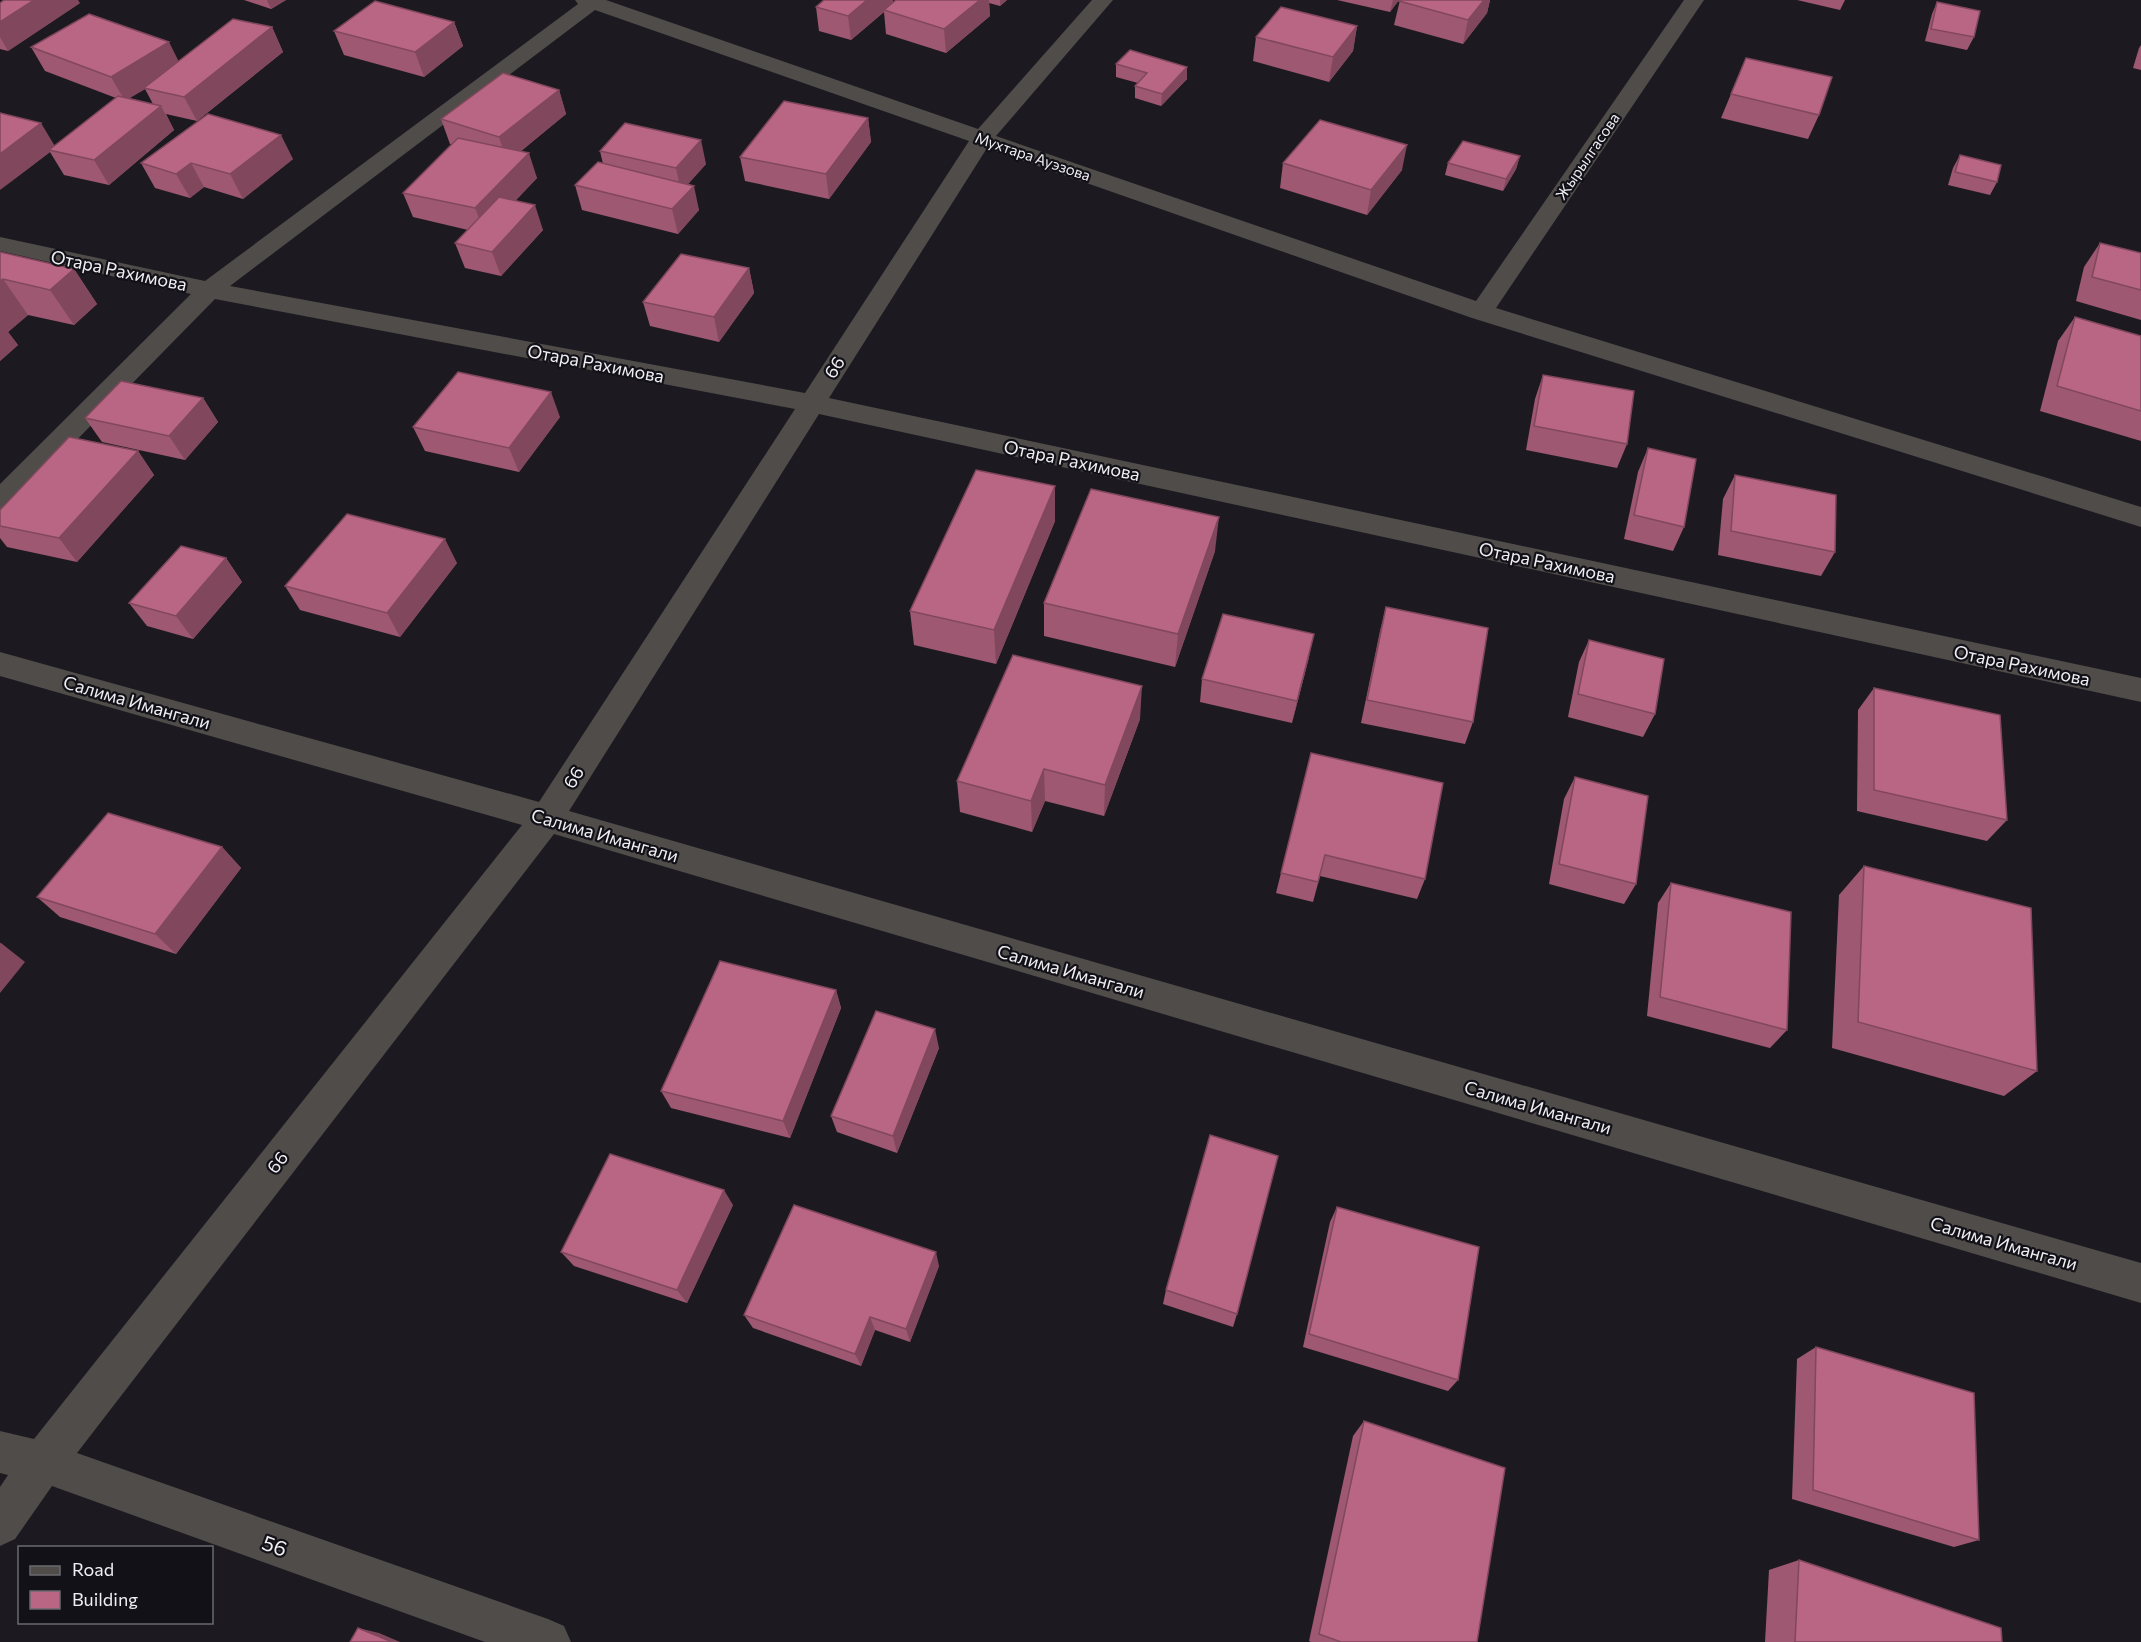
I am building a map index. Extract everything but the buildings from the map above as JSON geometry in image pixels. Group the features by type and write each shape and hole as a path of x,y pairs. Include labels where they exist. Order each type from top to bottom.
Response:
{"street":[{"name":"66","path":"0,1524 43,1462 547,818 810,403 982,138 1103,0"},
{"name":"Жырылгасова","path":"1481,312 1694,0"},
{"name":"Мухтара Ауэзова","path":"591,1 1481,312 2141,517"},
{"path":"0,501 209,290 591,1"},
{"name":"Отара Рахимова","path":"0,244 209,290 810,403 2141,690"},
{"name":"Салима Имангали","path":"0,664 547,818 2141,1283"},
{"name":"56","path":"0,1452 43,1462 548,1642"}]}
